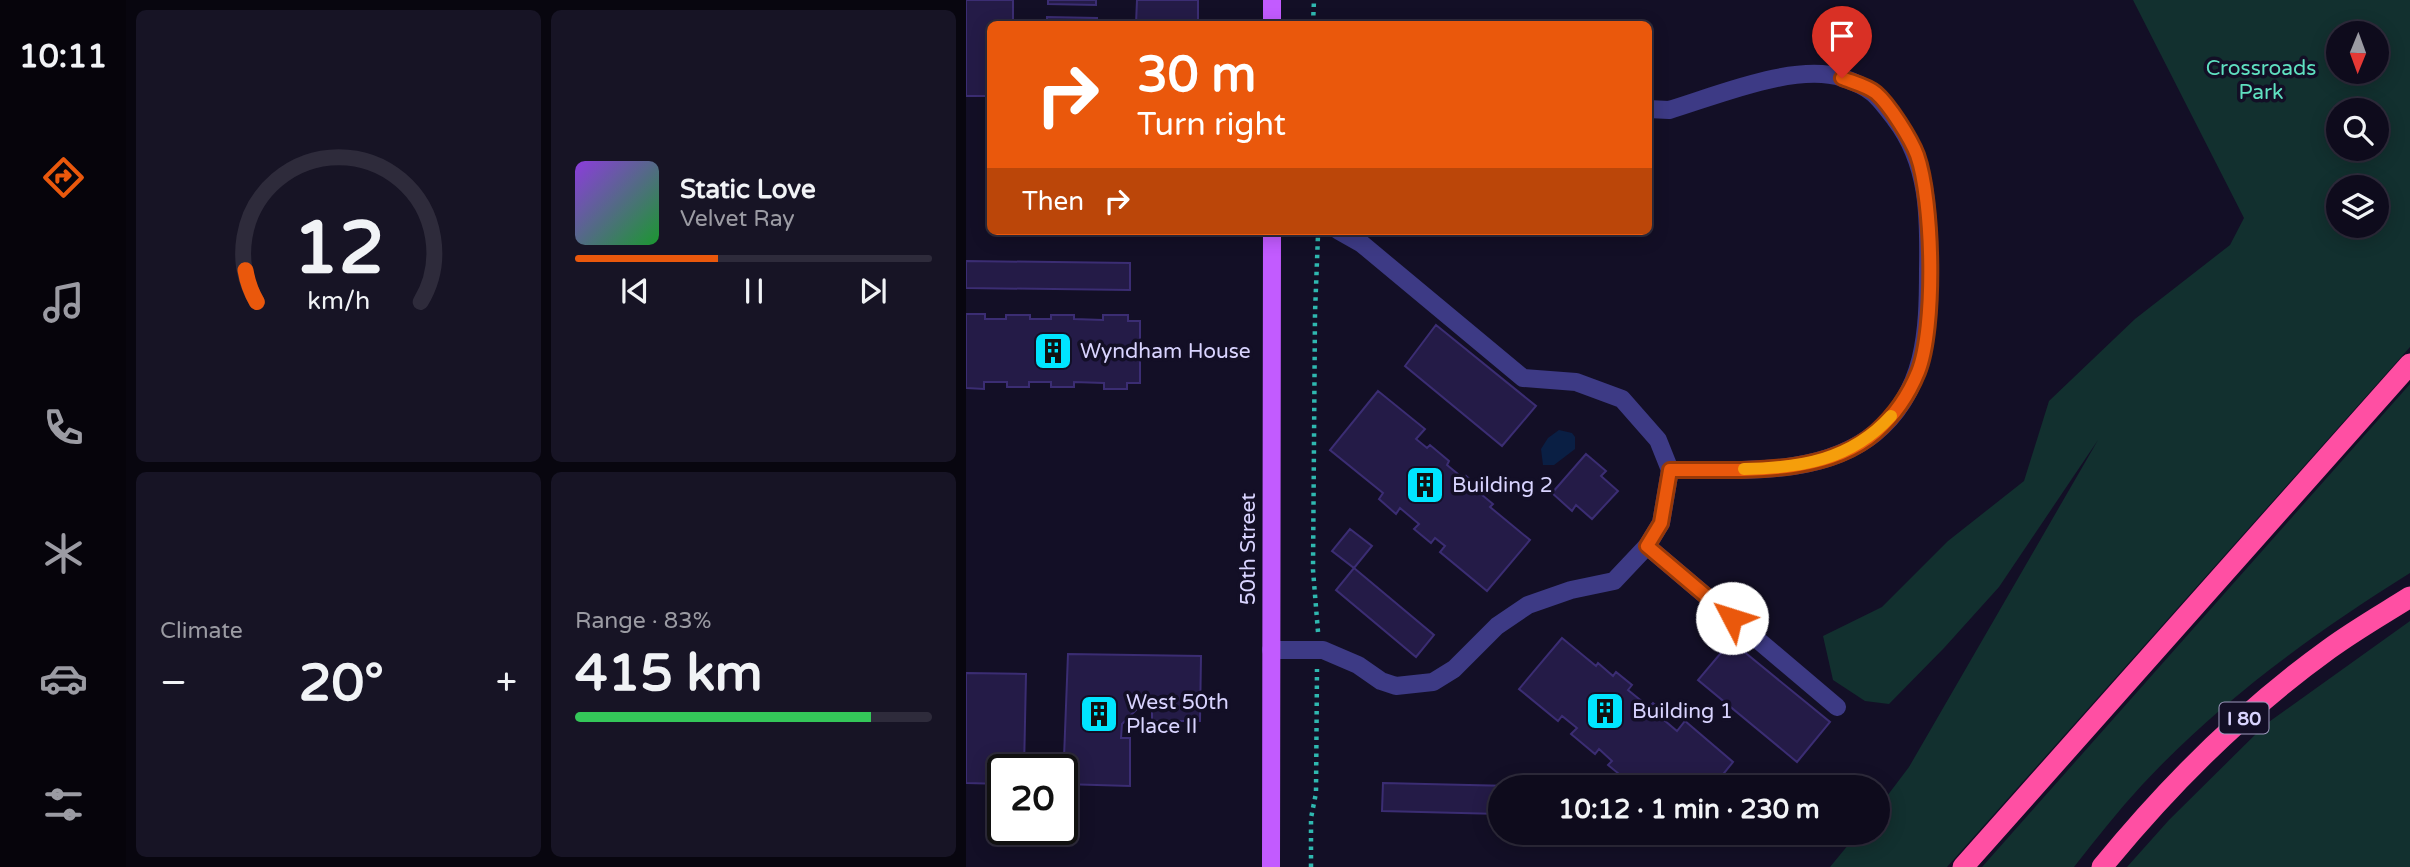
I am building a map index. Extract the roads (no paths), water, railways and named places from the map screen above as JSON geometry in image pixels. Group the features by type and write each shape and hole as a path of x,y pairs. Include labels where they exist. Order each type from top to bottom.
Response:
{"highway":[{"path":"1963,867 2410,364"},
{"name":"I 80","path":"2102,867 2148,811 2234,725 2329,649 2410,597"}],"main road":[{"path":"1272,0 1272,21"},
{"name":"50th Street","path":"1271,867 1272,235"}],"lane":[{"path":"1652,109 1669,110 1790,74 1822,74 1842,78 1875,92 1908,136 1917,155 1925,187 1929,228 1928,326 1919,370 1902,403 1875,433 1851,449 1833,456 1778,468 1670,470"},
{"path":"1271,650 1323,650 1358,665 1381,681 1396,686 1433,682 1454,668 1497,626 1528,605 1571,590 1614,581 1647,546 1661,523 1670,470 1658,440 1622,398 1576,382 1523,378 1362,244 1346,235"},
{"path":"1647,546 1837,707"}],"water":[{"path":"1559,430 1572,433 1575,437 1575,449 1554,465 1543,465 1541,449 1548,438"}],"place":[{"name":"Wyndham House","path":"1053,351"},
{"name":"Building 2","path":"1425,485"},
{"name":"Building 1","path":"1605,711"},
{"name":"West 50th Place II","path":"1099,714"}],"park label":[{"name":"Crossroads Park","path":"2261,80"}]}
